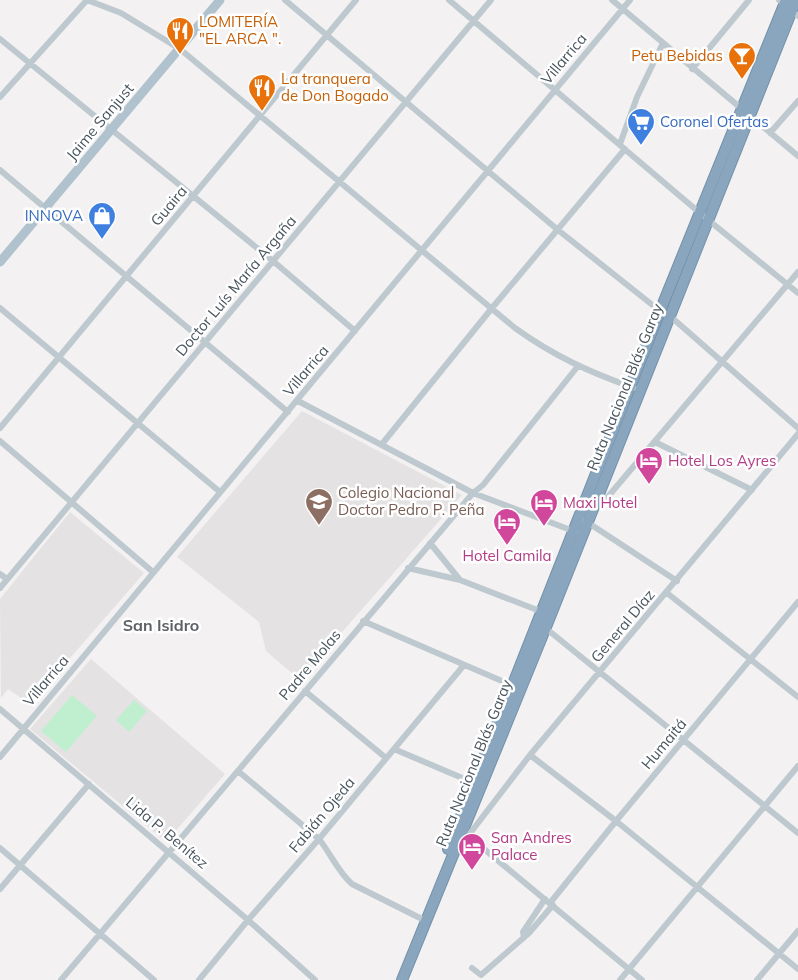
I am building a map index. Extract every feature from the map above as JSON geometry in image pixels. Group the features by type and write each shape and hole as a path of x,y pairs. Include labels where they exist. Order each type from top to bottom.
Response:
{"highway":[{"name":"Ruta Nacional Blás Garay","path":"583,520 596,501 660,311 704,216 788,6 796,0"},
{"name":"Ruta Nacional Blás Garay","path":"462,832 474,783 546,614 635,388 670,316 704,216"},
{"name":"Ruta Nacional Blás Garay","path":"395,980 462,832 516,687"},
{"name":"Ruta Nacional Blás Garay","path":"402,980 423,920"}],"main road":[{"name":"Jaime Sanjust","path":"0,262 220,0"}],"street":[{"path":"0,97 87,0 120,13 180,49 492,308 541,346 578,366 635,388"},
{"path":"285,0 558,230 660,311 670,316 798,428"},
{"name":"Guaira","path":"0,428 356,0"},
{"path":"449,0 798,293"},
{"name":"Doctor Luís María Argaña","path":"0,588 491,0"},
{"path":"612,0 798,156"},
{"name":"Villarrica","path":"0,756 630,0"},
{"path":"692,69 749,0"},
{"path":"0,39 273,261 355,331"},
{"path":"382,444 558,230 623,146 637,97 663,43"},
{"path":"770,134 798,101"},
{"path":"0,170 288,412"},
{"path":"596,501 606,499 798,272"},
{"path":"0,308 220,492"},
{"name":"Padre Molas","path":"61,980 408,568 473,492 483,485 578,366"},
{"path":"298,400 473,492 578,532"},
{"name":"General Díaz","path":"462,832 667,593 798,434"},
{"path":"0,441 153,572"},
{"path":"655,442 752,490"},
{"path":"583,520 677,581"},
{"path":"430,543 460,580"},
{"path":"408,568 460,580 546,614"},
{"path":"0,574 7,580"},
{"path":"667,593 798,697"},
{"name":"Humaitá","path":"472,968 481,975 524,938 549,903 798,602"},
{"path":"363,621 516,687"},
{"path":"541,626 798,833"},
{"name":"Fabián Ojeda","path":"199,980 248,920 319,840 464,665"},
{"path":"305,691 386,758"},
{"name":"Lida P. Benítez","path":"0,708 169,851 314,980"},
{"path":"394,749 474,783"},
{"path":"530,755 616,821 798,969"},
{"path":"620,980 798,766"},
{"path":"238,771 319,840 345,878 352,884 364,892 423,920"},
{"path":"0,889 89,784"},
{"path":"462,832 642,980"},
{"path":"0,848 154,980"},
{"path":"757,980 798,931"}],"shaded area":[{"name":"Colegio Nacional Doctor Pedro P. Peña","path":"302,411 462,495 300,680 266,651 259,622 177,557"},
{"path":"70,512 144,573 30,704 8,689 1,698 0,599"},
{"path":"91,659 225,774 166,842 30,729"}],"green space":[{"path":"72,695 97,716 66,752 41,731"},
{"path":"134,700 147,711 129,732 116,720"}],"place":[{"name":"LOMITERÍA \"EL ARCA \".","path":"180,55"},
{"name":"Petu Bebidas","path":"742,80"},
{"name":"La tranquera de Don Bogado","path":"262,112"},
{"name":"Coronel Ofertas","path":"641,146"},
{"name":"INNOVA","path":"102,240"},
{"name":"Hotel Los Ayres","path":"649,485"},
{"name":"Colegio Nacional Doctor Pedro P. Peña","path":"319,526"},
{"name":"Maxi Hotel","path":"544,527"},
{"name":"Hotel Camila","path":"507,546"},
{"name":"San Andres Palace","path":"472,871"}],"district":[{"name":"San Isidro","path":"161,625"}]}
